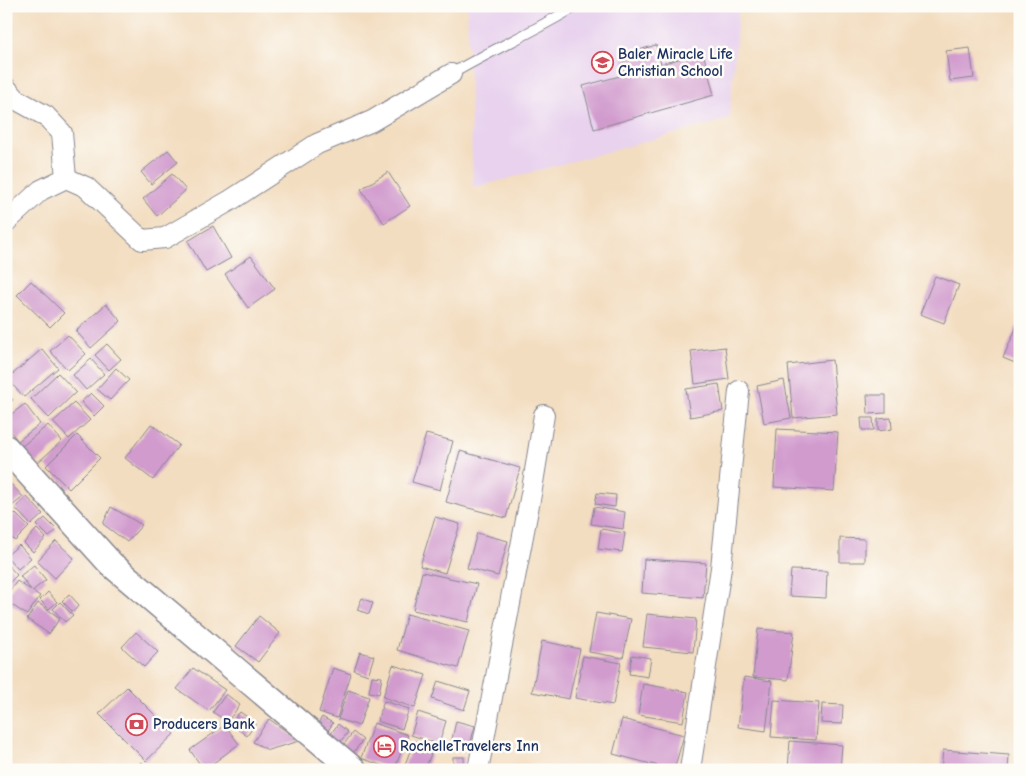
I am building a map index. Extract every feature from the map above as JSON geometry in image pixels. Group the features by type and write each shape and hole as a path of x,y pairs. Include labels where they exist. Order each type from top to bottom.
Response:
{"street":[{"path":"6,222 41,190 66,178 86,187 142,240 164,238 231,200 317,144 372,122 451,74"},
{"path":"6,88 17,100 46,116 62,133 66,178"},
{"path":"690,770 721,568 739,392"},
{"path":"478,770 532,489 544,415"},
{"path":"6,448 111,564 354,770"}],"lane":[{"path":"451,74 491,50 540,28 576,6"}],"shaded area":[{"name":"Baler Miracle Life Christian School","path":"467,6 739,6 729,119 473,188"}],"building":[{"path":"656,45 661,64 703,52 714,95 594,129 583,86 627,74 622,55"},
{"path":"970,48 974,78 950,81 946,51"},
{"path":"168,150 178,162 151,184 141,172"},
{"path":"388,172 410,206 384,223 361,189"},
{"path":"172,174 186,190 157,216 143,199"},
{"path":"6,178 12,183 6,189"},
{"path":"213,226 231,258 206,272 188,241"},
{"path":"251,256 275,289 248,308 225,274"},
{"path":"935,276 959,285 944,323 920,314"},
{"path":"31,281 64,313 50,327 17,295"},
{"path":"106,304 121,321 91,348 76,331"},
{"path":"1020,319 1020,365 1003,358"},
{"path":"68,335 86,354 68,370 50,351"},
{"path":"107,344 121,359 109,370 95,355"},
{"path":"725,347 729,379 695,384 691,351"},
{"path":"42,349 58,368 24,397 7,379"},
{"path":"91,359 104,374 86,390 73,375"},
{"path":"832,360 837,414 793,418 788,365"},
{"path":"116,368 129,380 110,400 97,389"},
{"path":"58,373 76,392 49,418 31,399"},
{"path":"784,380 791,418 764,423 757,386"},
{"path":"719,384 723,411 690,417 686,389"},
{"path":"6,392 13,400 6,405"},
{"path":"91,393 104,406 94,416 81,402"},
{"path":"867,395 886,395 886,413 868,414"},
{"path":"74,403 90,420 69,439 53,422"},
{"path":"25,404 40,424 18,441 6,426 6,418"},
{"path":"861,418 873,418 874,430 862,430"},
{"path":"891,418 892,429 878,431 878,419"},
{"path":"151,424 179,445 153,480 125,458"},
{"path":"48,425 62,441 36,464 21,447"},
{"path":"777,429 838,432 834,491 774,487"},
{"path":"426,434 453,441 440,490 412,482"},
{"path":"77,435 100,458 69,489 46,466"},
{"path":"460,451 520,468 506,518 446,502"},
{"path":"11,484 23,497 12,506 6,500 6,488"},
{"path":"597,493 616,495 615,507 595,504"},
{"path":"27,497 43,514 31,525 15,508"},
{"path":"111,507 142,525 127,542 103,524"},
{"path":"594,507 625,512 623,529 591,524"},
{"path":"15,513 29,527 15,541 6,532 6,522"},
{"path":"435,517 460,524 445,573 420,566"},
{"path":"45,518 57,530 49,537 37,525"},
{"path":"37,529 46,538 33,552 24,543"},
{"path":"601,529 625,533 622,552 598,549"},
{"path":"477,533 508,541 498,576 467,568"},
{"path":"840,538 865,539 865,562 840,562"},
{"path":"56,541 74,558 55,578 37,561"},
{"path":"19,545 31,558 18,569 6,556"},
{"path":"644,559 706,563 703,598 642,593"},
{"path":"6,563 17,575 6,586"},
{"path":"34,565 46,580 32,591 20,576"},
{"path":"791,570 827,571 826,598 789,596"},
{"path":"422,572 477,584 468,622 413,610"},
{"path":"17,581 40,596 27,615 6,601 6,596"},
{"path":"48,592 57,602 49,609 40,600"},
{"path":"69,594 79,605 73,612 62,601"},
{"path":"362,598 373,603 369,614 357,610"},
{"path":"60,602 73,615 65,622 53,609"},
{"path":"38,603 60,618 49,634 27,619"},
{"path":"596,613 631,619 623,658 589,652"},
{"path":"407,614 469,631 458,668 397,650"},
{"path":"647,614 696,619 693,652 643,647"},
{"path":"259,616 280,633 258,662 236,646"},
{"path":"758,629 794,632 788,680 753,677"},
{"path":"136,632 158,652 144,667 122,647"},
{"path":"542,641 580,649 569,699 532,692"},
{"path":"360,652 374,656 368,675 354,670"},
{"path":"632,655 651,658 648,677 629,674"},
{"path":"583,656 621,663 613,705 575,698"},
{"path":"393,665 426,675 415,708 383,697"},
{"path":"193,668 225,690 209,711 177,689"},
{"path":"333,668 351,674 337,718 319,712"},
{"path":"372,676 382,677 379,694 369,692"},
{"path":"744,677 772,681 766,731 738,727"},
{"path":"438,681 470,691 464,710 432,699"},
{"path":"643,684 688,692 683,722 638,715"},
{"name":"Producers Bank","path":"127,687 174,734 146,761 99,714"},
{"path":"348,690 369,697 359,726 338,719"},
{"path":"226,694 240,705 227,722 213,712"},
{"path":"774,700 819,703 816,740 771,737"},
{"path":"384,701 409,709 402,729 377,721"},
{"path":"822,704 843,705 842,724 821,723"},
{"path":"240,712 256,723 247,736 231,724"},
{"path":"418,712 446,721 439,744 411,735"},
{"path":"322,717 333,723 324,737 314,730"},
{"path":"269,719 300,741 268,750 253,742"},
{"path":"622,719 684,735 674,770 613,754"},
{"path":"456,721 475,726 469,749 451,744"},
{"name":"RochelleTravelers Inn","path":"374,723 408,735 394,770 361,758"},
{"path":"338,724 348,732 337,746 327,739"},
{"path":"225,725 239,744 204,770 190,750"},
{"path":"353,732 363,740 350,757 340,750"},
{"path":"790,741 842,745 840,770 788,770"},
{"path":"413,743 432,751 425,770 403,770"},
{"path":"943,750 1009,755 1008,770 941,770"},
{"path":"453,757 464,757 464,768 453,768"},
{"path":"142,762 147,770 130,770"}],"place":[{"name":"Baler Miracle Life Christian School","path":"602,63"},
{"name":"Producers Bank","path":"137,724"},
{"name":"RochelleTravelers Inn","path":"384,746"}]}
